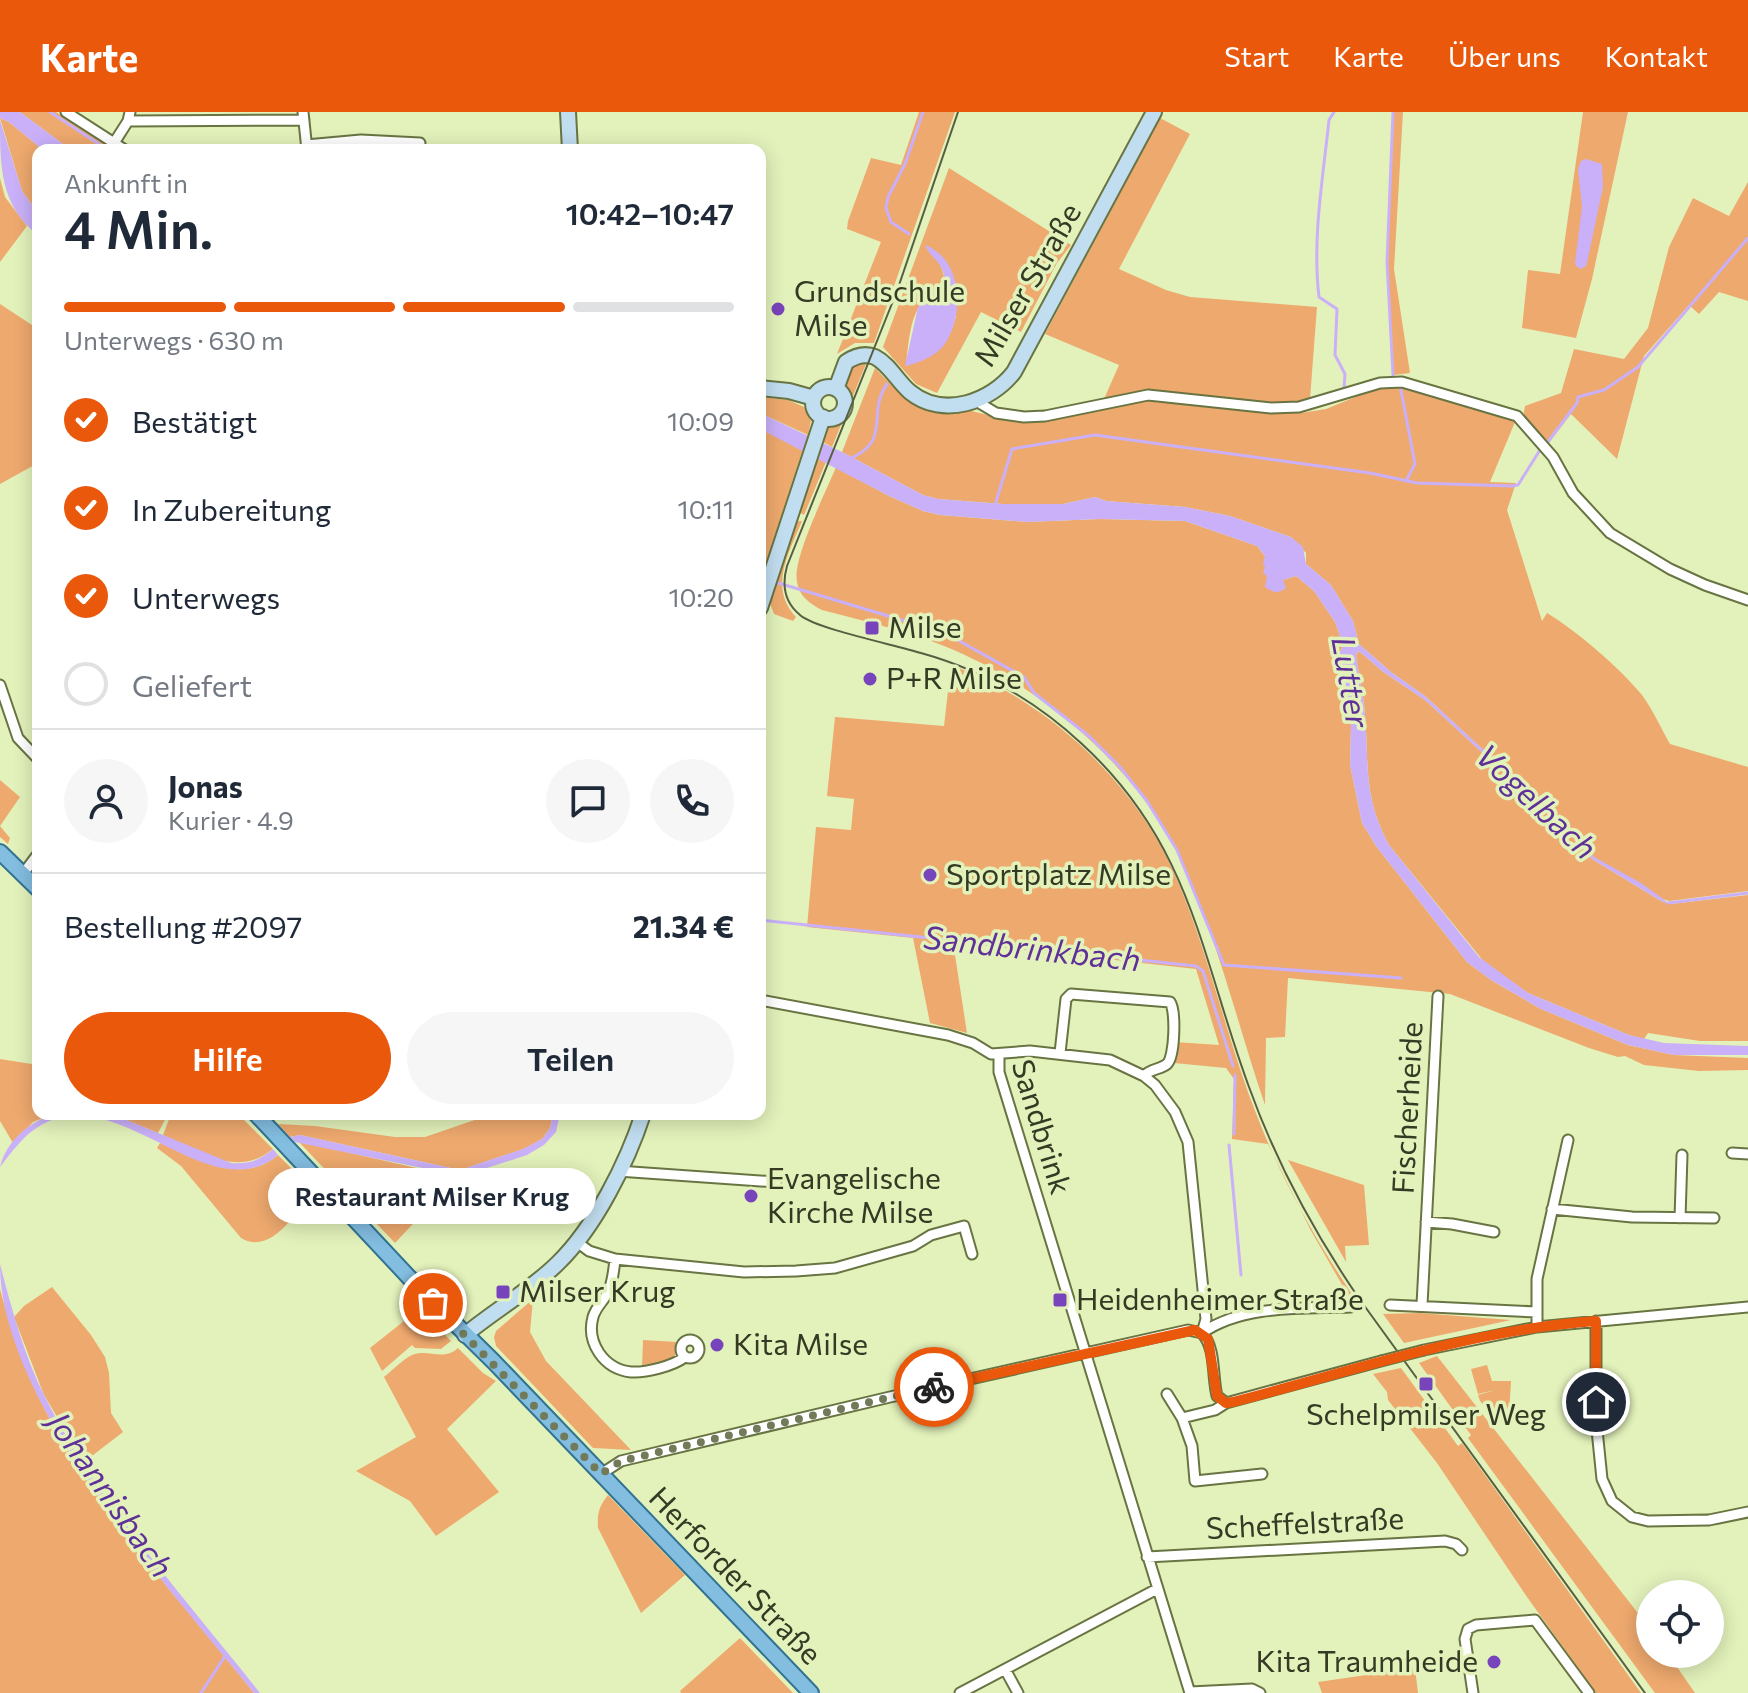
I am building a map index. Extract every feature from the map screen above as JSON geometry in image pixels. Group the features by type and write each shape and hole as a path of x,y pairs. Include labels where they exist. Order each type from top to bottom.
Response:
{"main road":[{"path":"568,112 570,144"},
{"name":"Milser Straße","path":"836,389 846,362 858,355 869,355 882,362 911,392 924,400 951,404 976,401 997,390 1014,372 1154,112"},
{"path":"766,389 814,398"},
{"path":"766,589 821,422 815,411 814,398 821,389 836,389 843,396 841,411 821,422"},
{"path":"0,852 32,883"},
{"name":"Herforder Straße","path":"261,1120 811,1693"},
{"path":"465,1335 550,1270 577,1242 618,1171 640,1120"}],"street":[{"path":"66,112 114,143 129,116 304,116 306,144"},
{"path":"334,144 361,140 420,143"},
{"path":"976,401 996,413 1024,417 1045,416 1148,395 1271,408 1299,407 1380,383 1402,382 1517,416 1553,457 1573,493 1610,533 1670,569 1748,600"},
{"path":"0,685 18,738 32,753"},
{"path":"23,874 32,862"},
{"path":"1060,1053 1066,999 1071,994 1170,1002 1175,1011 1171,1058 1165,1066 1147,1071 1144,1076"},
{"name":"Fischerheide","path":"1422,1305 1438,996"},
{"name":"Sandbrink","path":"766,1001 933,1031 961,1038 999,1055 999,1072 1190,1693"},
{"path":"999,1055 1030,1051 1110,1060 1144,1076 1155,1085 1175,1112 1188,1142 1206,1319 1202,1333 1210,1347 1217,1396 1226,1403"},
{"path":"1537,1327 1537,1279 1568,1140"},
{"path":"1732,1153 1748,1154"},
{"path":"1680,1218 1682,1155"},
{"path":"618,1171 776,1182"},
{"path":"1552,1209 1625,1217 1714,1218"},
{"name":"Fischerheide","path":"1426,1222 1494,1232"},
{"path":"577,1242 589,1251 615,1259 744,1272 828,1269 913,1246 931,1235 964,1226 972,1254"},
{"path":"615,1259 610,1288 596,1309 592,1323 593,1341 599,1354 615,1367 633,1372 685,1357"},
{"path":"1390,1305 1537,1312"},
{"path":"601,1474 621,1461 1188,1330 1202,1333 1219,1321 1251,1314 1351,1307"},
{"path":"1182,1418 1381,1361 1537,1327 1748,1307"},
{"path":"1596,1321 1596,1420 1602,1479 1612,1501 1632,1517 1648,1521 1711,1520 1748,1512"},
{"path":"1167,1394 1182,1418 1192,1446 1195,1481 1262,1474"},
{"name":"Scheffelstraße","path":"1147,1557 1445,1541 1456,1544 1462,1550"},
{"path":"960,1693 1157,1589"},
{"path":"1473,1693 1465,1639 1468,1629 1476,1625 1535,1620 1589,1693"},
{"path":"1006,1671 1018,1693"},
{"path":"1190,1693 1252,1689 1260,1693"}],"shaded area":[{"path":"20,112 56,112 105,144 63,144"},
{"path":"919,112 955,112 874,343 855,343 837,354 881,242 847,229 848,221 871,158 901,165"},
{"path":"1394,112 1403,112 1394,269 1410,373 1394,375 1387,262"},
{"path":"1583,112 1628,112 1576,338 1522,328 1528,270 1560,274"},
{"path":"0,118 36,144 32,144 32,205 22,191"},
{"path":"1160,118 1190,134 1119,269 1190,297 1317,307 1310,399 1273,405 1252,404 1142,391 1104,399 1119,365 1045,334"},
{"path":"949,168 1071,245 1057,263 1021,332 981,312 937,393 916,384 883,347","holes":["939,260 956,284 956,317 951,331 906,366 916,313 944,276"]},
{"path":"0,178 5,197 27,226 0,262"},
{"path":"1748,182 1748,301 1719,292 1699,314 1689,305 1644,356 1617,459 1571,414 1548,444 1523,417 1525,406 1561,393 1574,349 1624,359 1648,328 1669,247 1693,198 1729,216"},
{"path":"0,304 32,325 32,466 0,484"},
{"path":"858,364 866,364 832,447 823,442 829,425 846,411 847,375"},
{"path":"875,368 904,398 921,407 932,410 964,409 999,418 1035,421 1145,399 1301,413 1326,409 1387,384 1486,410 1515,422 1490,482 1516,483 1507,510 1542,621 1547,613 1622,673 1642,695 1670,744 1748,767 1748,891 1669,901 1594,857 1578,837 1425,696 1359,644 1353,621 1331,585 1306,564 1306,553 1291,537 1230,516 1185,507 1106,501 1095,497 1063,504 938,499 923,495 842,452"},
{"path":"766,398 788,400 804,407 811,421 808,435 766,416"},
{"path":"766,432 803,449 766,562"},
{"path":"818,457 826,462 804,515 799,512"},
{"path":"836,467 889,496 940,515 1027,522 1100,519 1185,521 1257,546 1283,580 1296,576 1314,591 1335,622 1343,645 1340,653 1351,726 1350,765 1362,823 1376,846 1467,962 1541,1009 1628,1045 1674,1055 1748,1058 1748,1070 1699,1071 1644,1065 1625,1056 1618,1057 1589,1048 1450,994 1288,978 1285,1037 1266,1038 1265,1105 1216,949 1180,858 1138,791 1111,760 1049,705 980,662 914,635 822,610 803,595 797,582 800,558"},
{"path":"799,521 802,521 787,558 782,582 783,594 796,617 793,621 774,614 770,603"},
{"path":"1359,651 1425,700 1576,839 1592,859 1670,904 1748,895 1748,1041 1700,1041 1648,1033 1644,1039 1629,1035 1528,993 1485,963 1389,845 1380,826 1368,776 1364,704 1356,655"},
{"path":"951,665 1021,700 1084,748 1136,808 1158,840 1187,904 1246,1086 1274,1157 1268,1144 1232,1139 1234,1079 1226,1068 1174,1063 1175,1042 1219,1045 1196,969 953,942 967,1033 930,1023 913,938 807,927 816,827 851,830 854,799 827,796 835,717 944,726"},
{"path":"0,780 20,797 0,826"},
{"path":"0,826 10,838 8,844 0,837"},
{"path":"0,1059 32,1064 32,1120 38,1120 13,1143 0,1121"},
{"path":"127,1120 165,1120 158,1133"},
{"path":"169,1120 244,1120 273,1149 259,1158 232,1162 204,1154 163,1135"},
{"path":"475,1120 552,1120 542,1139 524,1149 460,1170 300,1135 290,1137 278,1124 395,1137 425,1137"},
{"path":"298,1141 443,1174 458,1176 395,1243"},
{"path":"160,1143 205,1162 235,1169 264,1164 278,1155 313,1190 273,1237 252,1242 241,1238 181,1166 157,1148"},
{"path":"1288,1160 1364,1185 1369,1245 1345,1246 1346,1262"},
{"path":"1297,1203 1364,1312 1356,1312 1355,1302 1352,1302"},
{"path":"52,1287 105,1357 111,1413 123,1432 84,1462 44,1395 14,1317 24,1306"},
{"path":"0,1289 33,1385 60,1438 139,1551 254,1693 0,1693"},
{"path":"407,1295 451,1341 441,1349 415,1348 412,1345 382,1371 370,1348 404,1321 400,1296"},
{"path":"533,1299 530,1332 546,1361 631,1450 593,1448 496,1346 496,1331"},
{"path":"1419,1313 1511,1320 1404,1343 1383,1314"},
{"path":"643,1340 677,1342 674,1360 642,1368"},
{"path":"458,1348 483,1373 496,1381 447,1429 499,1492 436,1536 410,1501 356,1471 416,1437 384,1377 412,1355 441,1355"},
{"path":"1437,1356 1636,1611 1636,1667 1468,1438 1471,1435 1419,1363"},
{"path":"1487,1365 1492,1381 1511,1381 1509,1416 1492,1414 1480,1401 1478,1395 1495,1390 1478,1394 1471,1369"},
{"path":"1401,1368 1458,1446 1462,1443 1641,1693 1596,1693 1437,1463 1388,1400 1387,1392 1373,1374"},
{"path":"608,1495 685,1575 641,1613 598,1528 599,1510"},
{"path":"740,1638 793,1693 681,1693 680,1691"},
{"path":"1415,1668 1418,1693 1322,1693 1318,1682"},
{"path":"1637,1668 1678,1668 1695,1693 1655,1693"}],"water":[{"path":"0,112 20,112 63,144 36,144 0,118"},
{"path":"0,120 22,191 32,205 32,230 9,198 1,153"},
{"path":"1586,159 1602,164 1603,187 1586,266 1581,269 1575,263 1582,207 1578,169 1581,161"},
{"path":"925,245 938,252 953,275 957,289 955,319 941,349 905,366 918,307 941,284 944,276"},
{"name":"Lutter","path":"766,416 923,495 938,499 1063,504 1095,497 1106,501 1185,507 1230,516 1291,537 1303,547 1306,564 1331,585 1353,621 1359,644 1425,696 1578,837 1594,857 1641,883 1670,904 1592,859 1576,839 1425,700 1359,651 1356,655 1364,705 1368,776 1380,826 1389,845 1479,957 1528,993 1629,1035 1664,1043 1748,1046 1748,1055 1674,1055 1628,1045 1541,1009 1467,962 1376,846 1362,823 1350,765 1351,726 1340,653 1343,645 1335,622 1314,591 1296,576 1283,580 1286,588 1281,591 1273,592 1265,587 1265,556 1257,546 1185,521 1100,519 1027,522 940,515 889,496 766,432"},
{"path":"57,1120 33,1131 0,1167 14,1141 36,1122"},
{"path":"105,1120 127,1120 231,1163 254,1161 273,1149 278,1155 251,1168 222,1168 192,1158"},
{"path":"552,1120 559,1120 556,1132 544,1145 527,1155 462,1176 295,1142 290,1137 300,1135 460,1170 523,1149 542,1139"},
{"path":"0,1264 31,1365 67,1437 117,1513 260,1693 254,1693 136,1547 58,1433 28,1375 7,1318"}],"waterway":[{"path":"50,112 99,144"},
{"path":"909,234 891,222 886,208 923,112"},
{"path":"1334,112 1329,120 1321,186 1317,275 1319,297 1337,309 1335,355 1345,374 1344,388"},
{"path":"1393,112 1387,262 1393,375"},
{"path":"1547,443 1577,403 1578,397 1604,390 1638,367 1748,238"},
{"path":"849,459 871,444 877,426 878,405 887,384"},
{"path":"1400,385 1415,464 1406,481"},
{"path":"995,505 1012,449 1095,435 1370,473 1417,483 1518,485 1540,450"},
{"path":"775,582 945,633 1024,677 1034,693 1090,737 1120,767 1147,801 1177,850 1224,965 1401,978"},
{"name":"Vogelbach","path":"1668,903 1748,893"},
{"name":"Sandbrinkbach","path":"766,921 1196,966 1203,971 1233,1066"},
{"name":"Sandbrinkbach","path":"1234,1134 1235,1075"},
{"name":"Sandbrinkbach","path":"1229,1145 1241,1275"},
{"path":"201,1693 225,1656"}],"tram line":[{"path":"958,112 897,291 787,566 785,586 788,599 795,610 809,620 944,660 1007,689 1064,728 1119,782 1148,822 1171,863 1189,905 1260,1115 1283,1169 1326,1247 1358,1297 1645,1693"}],"way so far":[{"path":"433,1303 601,1474 621,1461 934,1387"}],"place":[{"name":"Grundschule Milse","path":"778,309"},
{"name":"Milse","path":"872,628"},
{"name":"P+R Milse","path":"870,679"},
{"name":"Sportplatz Milse","path":"930,875"},
{"name":"Evangelische Kirche Milse","path":"751,1196"},
{"name":"Milser Krug","path":"503,1292"},
{"name":"Heidenheimer Straße","path":"1060,1300"},
{"name":"Restaurant Milser Krug","path":"433,1303"},
{"name":"Kita Milse","path":"717,1345"},
{"name":"Schelpmilser Weg","path":"1426,1384"},
{"name":"Kita Traumheide","path":"1494,1662"}],"route":[{"path":"934,1387 1195,1330 1208,1339 1215,1389 1220,1400 1226,1403 1486,1335 1596,1321 1596,1402"}],"water label":[{"name":"Johannisbach","path":"110,1495"}]}
